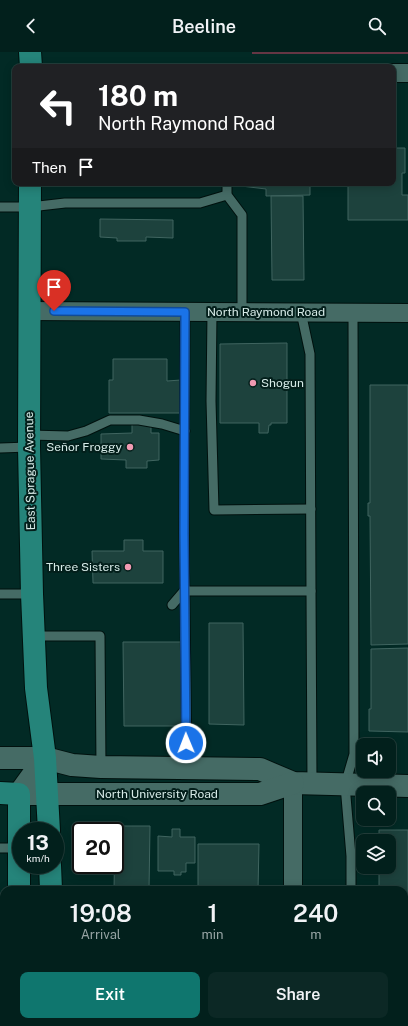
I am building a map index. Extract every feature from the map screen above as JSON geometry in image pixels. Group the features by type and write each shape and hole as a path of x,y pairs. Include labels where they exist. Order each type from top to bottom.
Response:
{"main road":[{"path":"30,52 31,64"},
{"name":"East Sprague Avenue","path":"30,186 29,441 32,594 36,688 44,758 49,822"},
{"name":"North University Road","path":"0,758 44,758 72,765 101,767 260,769 302,784"},
{"path":"18,886 9,848 9,794 44,758"},
{"name":"North University Road","path":"9,794 260,794 302,784 408,786"},
{"path":"50,874 51,886"}],"street":[{"path":"396,73 408,73"},
{"name":"North Raymond Road","path":"29,311 408,313"},
{"path":"293,886 302,784"}],"lane":[{"path":"227,186 227,195 242,215 242,312"},
{"path":"0,207 30,207 64,203 200,203 227,195"},
{"path":"185,312 184,591 187,768"},
{"path":"212,312 211,401 214,510 311,510"},
{"path":"301,312 310,354 311,510 311,591 302,784"},
{"path":"351,886 351,856 345,785 354,754 353,313"},
{"path":"0,448 29,441 68,436 86,431 110,420 140,420 162,424 185,431"},
{"path":"172,605 184,591 311,591"},
{"path":"0,594 32,594"},
{"path":"34,636 100,636 101,767"}],"shaded area":[{"path":"252,52 408,52 408,54 252,54"}],"building":[{"path":"396,148 405,148 405,173 402,173 402,195 408,195 408,220 348,220 348,186 396,186"},
{"path":"241,186 310,186 310,195 266,196 266,189"},
{"path":"271,196 303,196 304,280 272,280"},
{"path":"100,219 173,220 173,238 146,237 146,241 117,241 117,238 100,237"},
{"name":"Shogun","path":"287,343 287,423 271,423 271,425 269,425 268,433 259,433 259,423 220,423 220,344"},
{"path":"113,359 167,359 167,381 181,380 181,413 109,413 109,380 113,380"},
{"path":"370,385 408,385 408,644 371,645 370,516 368,516 368,503 370,503"},
{"name":"Señor Froggy","path":"132,423 151,425 151,433 159,433 159,460 147,461 147,468 126,468 126,460 101,459 101,434 132,433"},
{"name":"Three Sisters","path":"124,540 143,540 143,551 163,551 163,583 93,583 92,551 124,551"},
{"path":"209,623 243,623 244,725 209,724"},
{"path":"123,642 182,642 182,726 124,726"},
{"path":"408,648 408,732 369,731 369,709 371,709 371,649"},
{"path":"124,826 150,826 149,886 114,886 114,874 124,874"},
{"path":"172,829 180,829 180,837 195,837 195,863 186,863 186,872 181,872 181,875 174,875 174,871 158,871 158,836 172,837"},
{"path":"379,830 408,830 408,886 379,886 379,874 396,874 396,834 379,834"},
{"path":"198,844 259,844 258,886 198,886"}],"place":[{"name":"Shogun","path":"253,383"},
{"name":"Señor Froggy","path":"130,447"},
{"name":"Three Sisters","path":"128,567"}],"route":[{"path":"54,311 185,312 184,591 186,743"}]}
